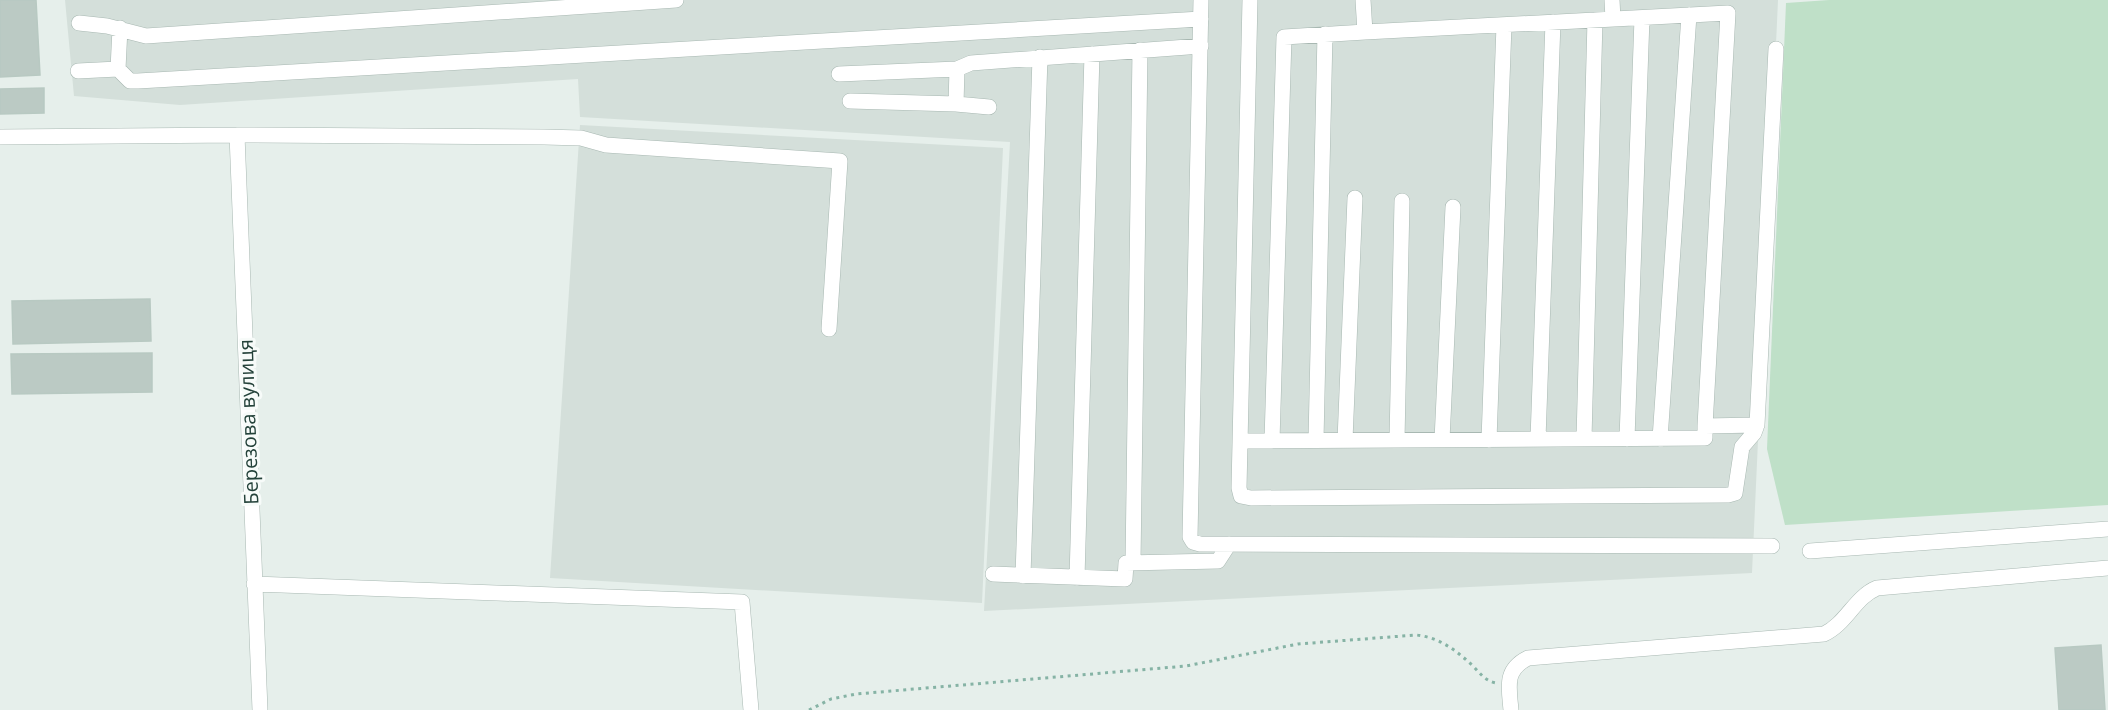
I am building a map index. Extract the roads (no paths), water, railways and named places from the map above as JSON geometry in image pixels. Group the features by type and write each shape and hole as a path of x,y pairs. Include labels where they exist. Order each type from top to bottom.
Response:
{"street":[{"path":"79,23 120,28 146,36 676,0"},
{"path":"1202,0 1190,537 1193,542 1200,544 1772,546"},
{"path":"1250,0 1240,441 1241,496 1251,498 1728,495 1735,493 1739,456 1742,447 1754,433 1757,425 1776,49"},
{"path":"1363,0 1365,32"},
{"path":"1612,0 1613,19"},
{"path":"1240,441 1272,441 1316,440 1660,439 1705,438 1728,13 1284,37 1272,441"},
{"path":"1660,439 1689,15"},
{"path":"1627,439 1642,18"},
{"path":"120,28 118,69 130,81 138,81 1201,19"},
{"path":"1584,439 1595,20"},
{"path":"1538,439 1553,22"},
{"path":"1489,440 1504,25"},
{"path":"1316,440 1325,34"},
{"path":"838,74 957,69 971,63 1201,46"},
{"path":"1132,563 1140,50"},
{"path":"1077,578 1092,54"},
{"path":"1023,576 1040,57"},
{"path":"78,71 118,69"},
{"path":"956,104 957,69"},
{"path":"850,101 989,107"},
{"path":"0,137 237,135 581,138 606,145 840,161 829,329"},
{"name":"Березова вулиця","path":"237,135 260,710"},
{"path":"1345,440 1355,198"},
{"path":"1397,440 1402,201"},
{"path":"1442,440 1453,207"},
{"path":"1705,426 1757,425"},
{"path":"1810,551 2108,530"},
{"path":"993,574 1125,579 1126,563 1218,561 1228,544"},
{"path":"1511,710 1509,684 1514,668 1528,658 1824,634 1834,629 1868,592 1877,588 2108,568"},
{"path":"254,584 742,602 751,710"}]}
